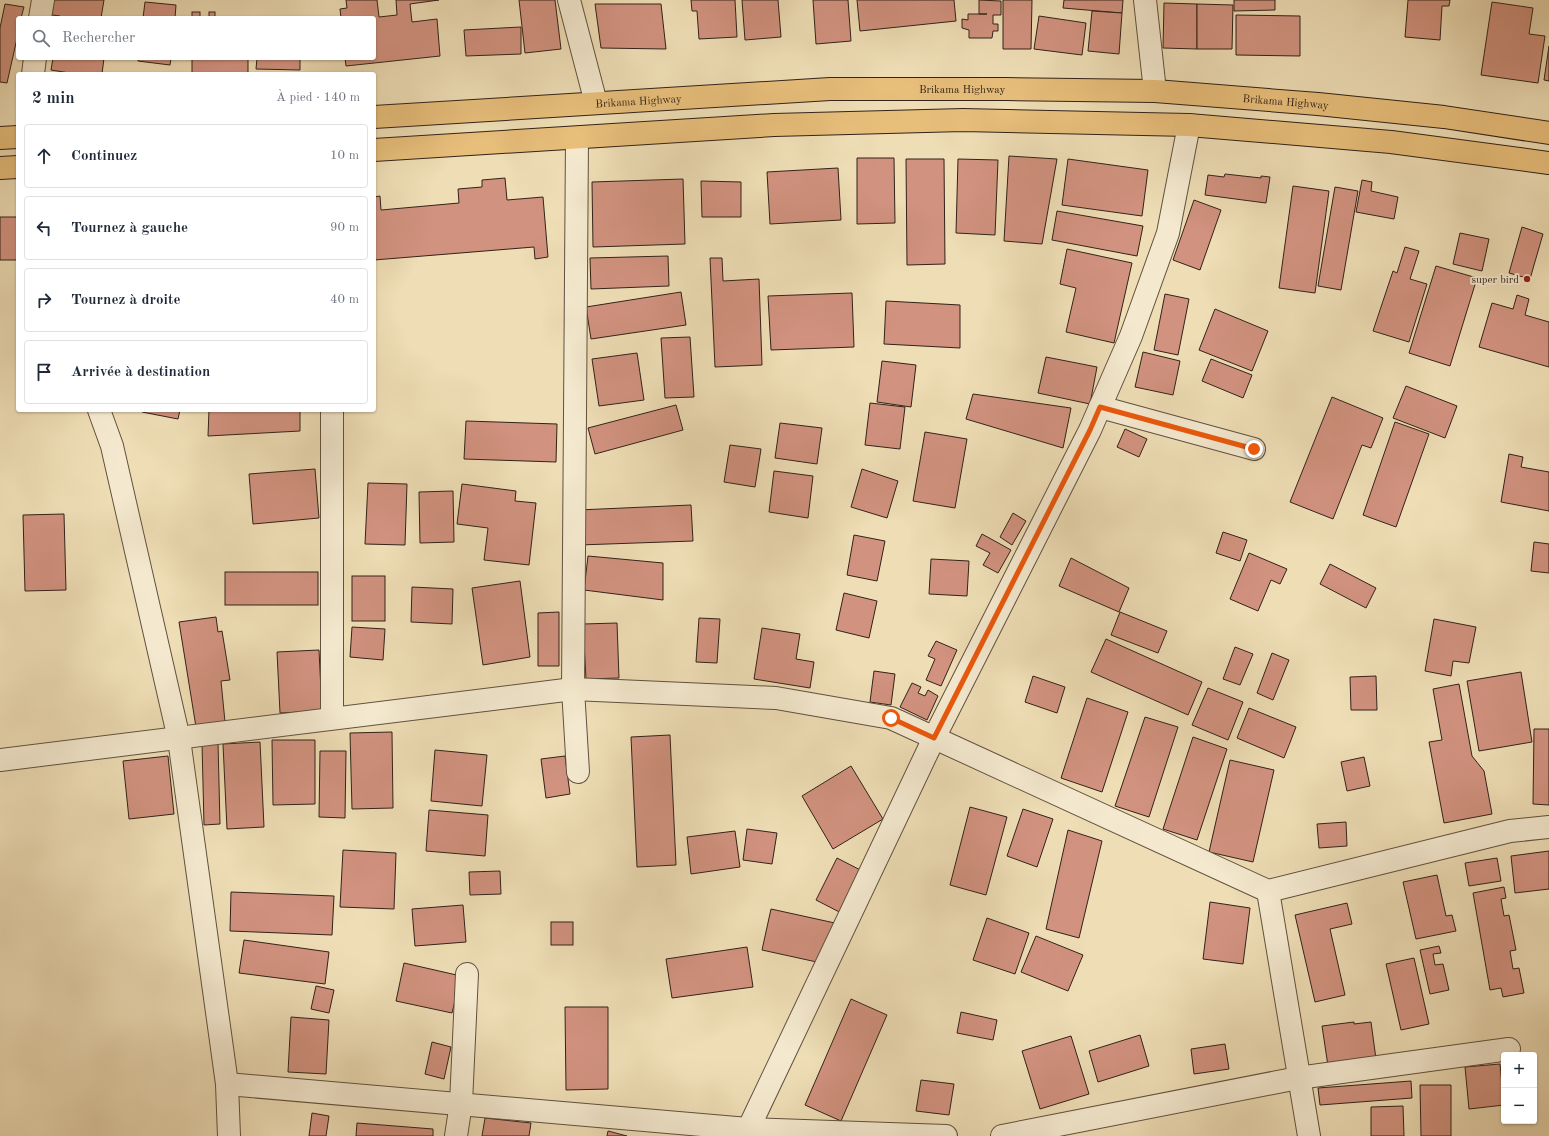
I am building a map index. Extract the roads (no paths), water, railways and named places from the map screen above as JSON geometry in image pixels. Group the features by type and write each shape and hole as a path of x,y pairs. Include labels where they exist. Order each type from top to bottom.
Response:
{"highway":[{"name":"Brikama Highway","path":"376,116 830,89 1155,91 1318,104 1444,117 1549,133"},
{"path":"376,150 774,125 963,120 1189,125 1391,142 1549,163"},
{"path":"0,138 16,137"},
{"path":"0,168 16,168"}],"street":[{"path":"40,16 43,0"},
{"path":"569,0 596,103"},
{"path":"1146,0 1155,91"},
{"path":"33,72 35,60"},
{"path":"747,1133 934,738 1090,430 1131,336 1168,233 1189,125"},
{"path":"577,138 573,689 578,772"},
{"path":"1100,407 1254,449"},
{"path":"100,412 112,446 179,739 227,1084 229,1136"},
{"path":"332,412 332,718"},
{"path":"0,760 573,689 776,698 891,718 1268,891 1510,831 1549,826"},
{"path":"1268,891 1298,1078 1309,1136"},
{"path":"456,1136 461,1103 467,974"},
{"path":"1002,1136 1298,1078 1509,1049"},
{"path":"227,1084 461,1103 747,1133 946,1136"}],"place":[{"name":"super bird","path":"1527,279"}]}
